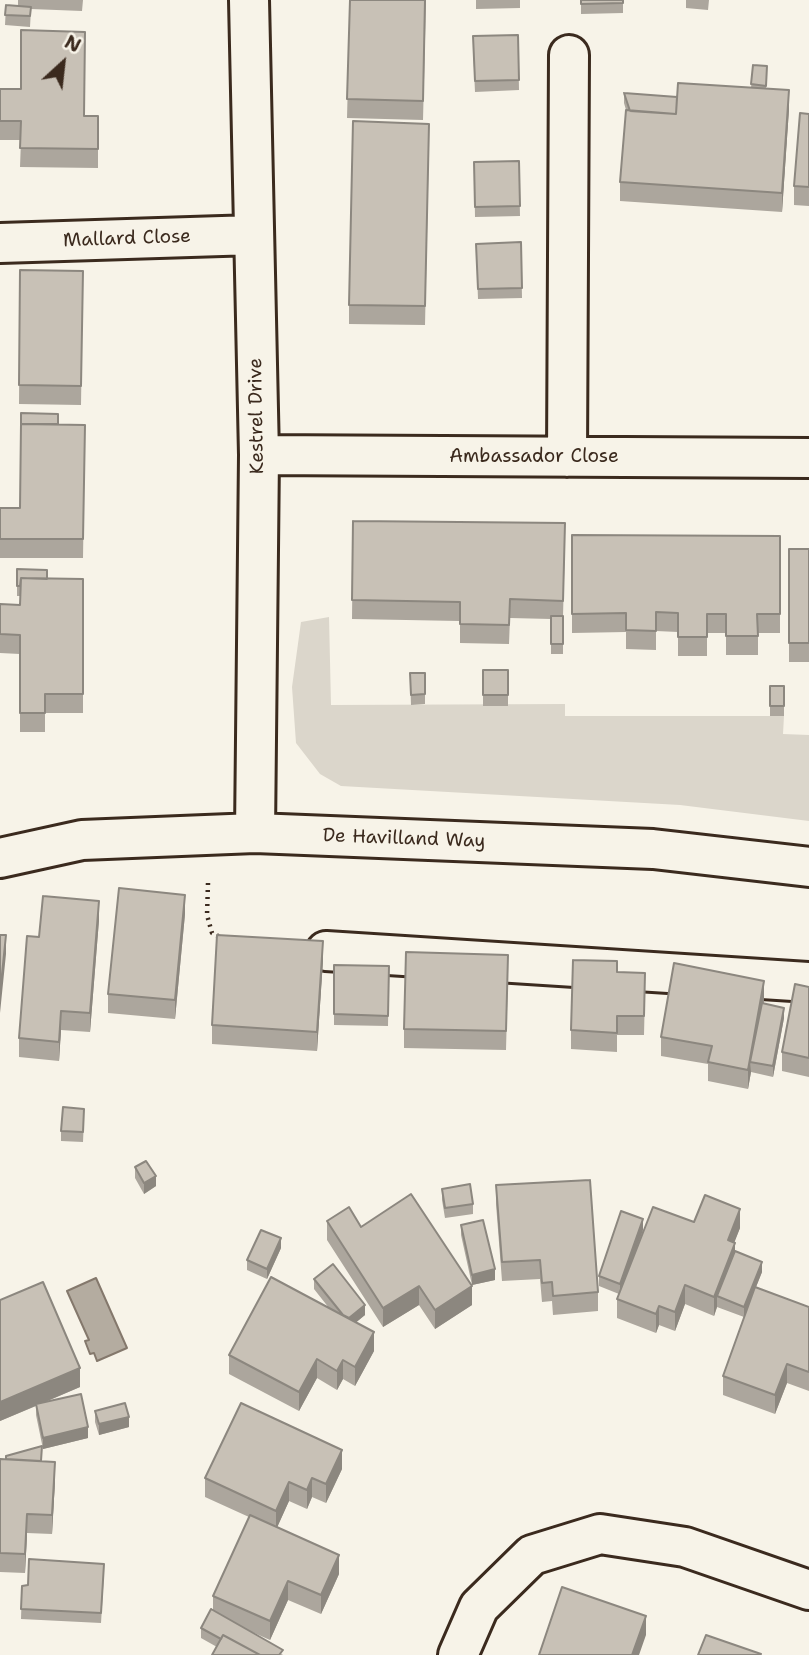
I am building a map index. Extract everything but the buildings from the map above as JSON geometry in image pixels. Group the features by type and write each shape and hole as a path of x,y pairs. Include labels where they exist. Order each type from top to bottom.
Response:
{"street":[{"name":"Kestrel Drive","path":"249,0 259,455 255,833"},
{"path":"568,457 569,55"},
{"name":"Mallard Close","path":"0,243 254,235"},
{"name":"Ambassador Close","path":"259,455 809,458"},
{"name":"De Havilland Way","path":"0,858 82,840 255,833 653,849 809,867"},
{"path":"326,951 809,982"},
{"path":"458,1655 479,1608 532,1555 600,1534 685,1547 809,1590"}],"path":[{"path":"210,834 207,915 212,933 230,942"}],"shaded area":[{"path":"329,617 331,705 565,704 565,716 784,716 783,734 809,735 809,821 680,805 341,786 320,774 296,743 292,687 301,622"},
{"path":"96,1278 127,1348 97,1361 94,1353 90,1354 85,1341 89,1340 67,1291"}]}
